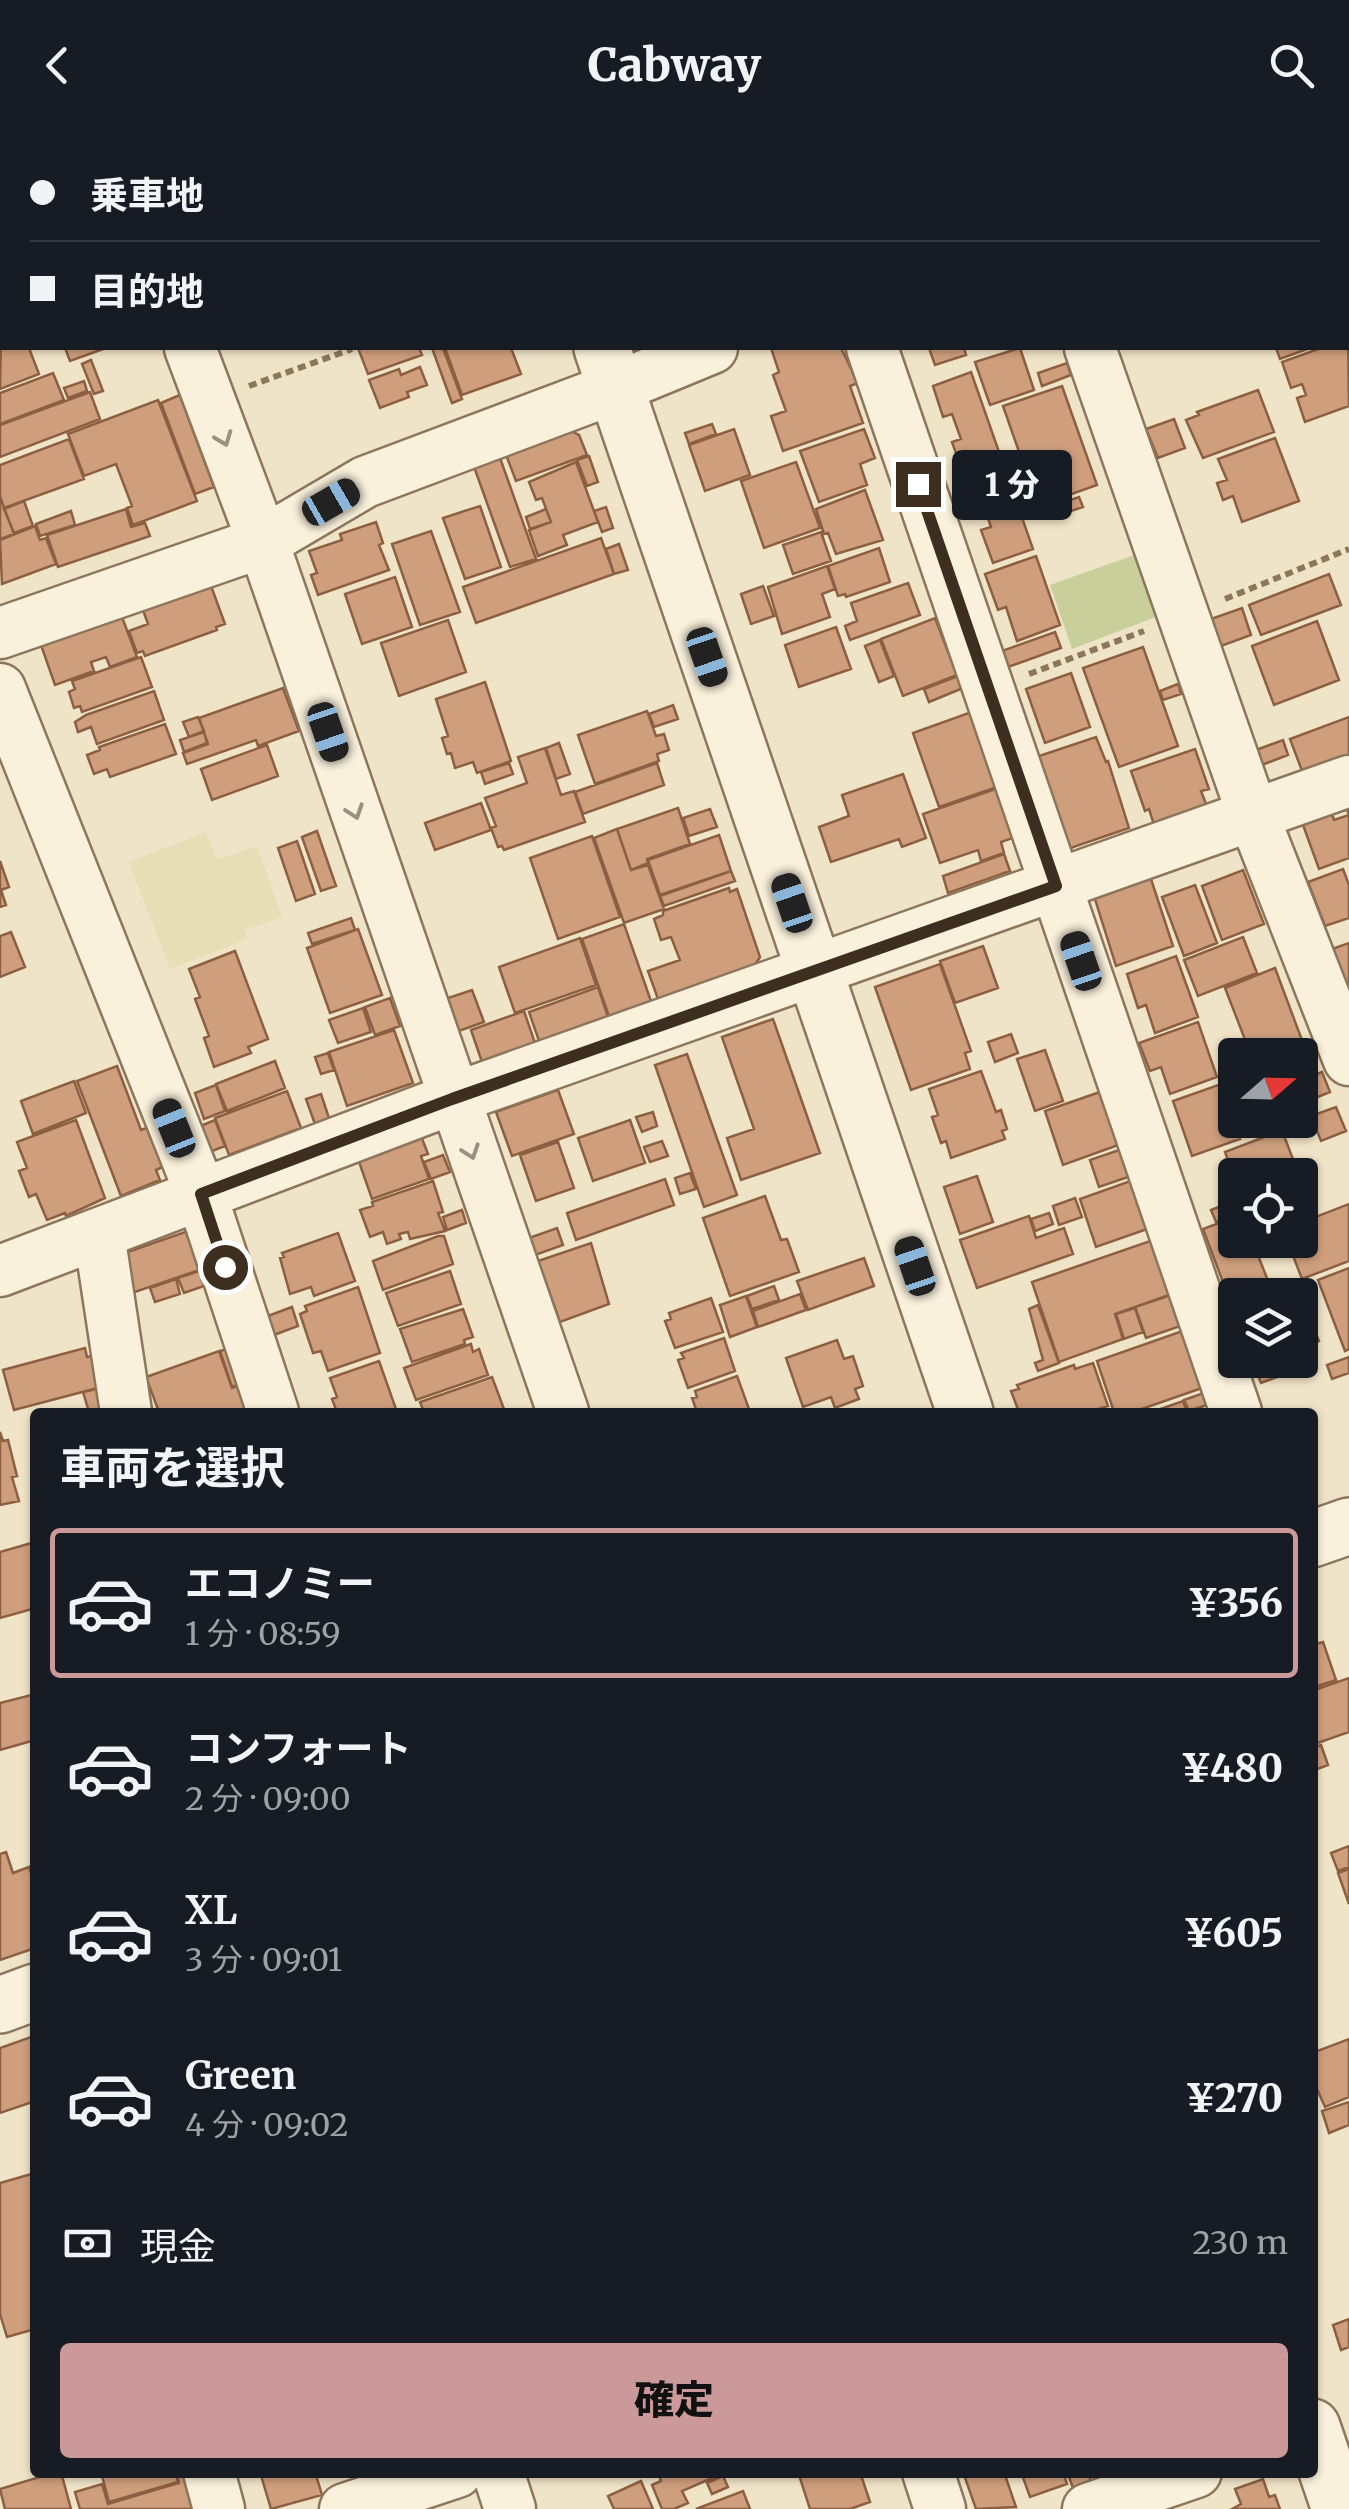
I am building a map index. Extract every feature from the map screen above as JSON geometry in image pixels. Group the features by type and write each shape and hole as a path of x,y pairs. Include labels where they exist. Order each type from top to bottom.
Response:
{"street":[{"path":"191,350 263,542 562,1408"},
{"path":"0,633 263,542 365,482 608,368 702,350"},
{"path":"873,350 1235,1408"},
{"path":"1091,350 1253,815 1349,1060"},
{"path":"608,368 964,1408"},
{"path":"0,688 201,1194 272,1408"},
{"path":"0,1271 452,1099 1349,781"},
{"path":"98,1234 125,1408"},
{"path":"1318,1537 1349,1526"},
{"path":"0,2005 30,1994"},
{"path":"1322,2428 1340,2509"},
{"path":"210,2478 219,2509"},
{"path":"345,2509 439,2478"},
{"path":"500,2478 510,2509"},
{"path":"930,2478 940,2509"},
{"path":"1088,2509 1178,2478"}],"path":[{"path":"210,400 352,350"}],"shaded area":[{"path":"206,832 217,860 257,846 282,917 244,930 247,939 170,969 129,862"}],"green space":[{"path":"1134,555 1156,617 1072,649 1050,585"}],"building":[{"path":"1,350 30,350 39,374 0,389"},
{"path":"66,350 100,350 70,361"},
{"path":"359,350 420,350 422,355 368,374"},
{"path":"433,350 444,350 462,399 452,403"},
{"path":"446,350 512,350 521,374 462,395"},
{"path":"772,350 842,350 858,383 850,386 863,423 783,451 771,416 786,411 773,375 779,372"},
{"path":"930,350 965,350 966,355 935,365"},
{"path":"1021,350 1034,390 990,405 975,362"},
{"path":"1277,350 1305,350 1280,359"},
{"path":"1315,350 1348,350 1349,406 1305,422 1297,398 1306,395 1302,384 1291,388 1282,362"},
{"path":"91,360 103,391 94,394 82,364"},
{"path":"1067,363 1071,375 1042,386 1038,373"},
{"path":"420,367 427,385 380,408 369,380 399,369 401,375"},
{"path":"971,372 1033,549 993,563 981,530 991,527 983,504 975,507 952,442 961,439 952,414 943,417 933,386"},
{"path":"53,373 64,400 0,424 0,393"},
{"path":"84,381 87,391 68,398 64,388"},
{"path":"1062,386 1097,485 1038,506 1003,406"},
{"path":"1258,390 1274,432 1203,458 1186,420 1199,415 1197,412"},
{"path":"90,392 100,419 0,457 0,425"},
{"path":"180,395 214,487 195,494 161,403"},
{"path":"158,400 197,501 133,525 127,508 132,506 116,464 84,476 68,434"},
{"path":"1174,419 1185,448 1158,458 1146,429"},
{"path":"712,424 716,434 689,444 685,433"},
{"path":"567,429 579,435 587,455 516,481 505,452"},
{"path":"734,429 750,475 705,491 689,445"},
{"path":"864,429 875,458 860,464 867,485 819,502 800,451"},
{"path":"1275,438 1299,501 1242,522 1233,496 1223,500 1217,483 1227,480 1218,459"},
{"path":"69,439 84,479 4,508 0,465"},
{"path":"499,455 536,559 510,567 473,464"},
{"path":"589,456 598,482 587,486 577,460"},
{"path":"576,462 598,522 563,535 567,545 538,556 529,530 551,522 542,498 536,500 529,482"},
{"path":"796,462 820,528 764,548 741,481"},
{"path":"865,490 883,540 836,554 816,509"},
{"path":"0,497 14,534 0,539"},
{"path":"1079,497 1083,507 1065,513 1062,503"},
{"path":"24,501 33,526 14,533 4,509"},
{"path":"480,506 501,567 465,579 443,518"},
{"path":"606,507 613,528 602,532 594,511"},
{"path":"126,509 131,527 145,523 150,536 58,567 47,535"},
{"path":"546,509 551,522 530,529 526,517"},
{"path":"71,511 75,525 40,536 36,524"},
{"path":"376,522 383,543 379,545 389,570 318,595 311,575 317,573 309,551 342,540 340,534"},
{"path":"35,526 40,540 46,538 56,564 2,584 0,540"},
{"path":"431,531 460,612 420,625 392,544"},
{"path":"821,532 831,561 793,574 783,545"},
{"path":"601,538 614,574 476,623 463,587"},
{"path":"619,544 628,570 614,574 606,549"},
{"path":"879,548 890,582 846,597 838,596 828,566"},
{"path":"1036,556 1060,625 1017,641 1006,607 998,610 985,574"},
{"path":"827,566 835,589 822,594 830,617 782,634 768,587"},
{"path":"1329,574 1341,605 1261,635 1249,605"},
{"path":"395,577 412,627 362,644 345,594"},
{"path":"908,583 920,615 850,640 845,626 857,621 851,603"},
{"path":"211,586 225,624 145,656 143,651 137,653 129,631 148,624 143,610"},
{"path":"763,586 774,616 751,624 741,594"},
{"path":"1242,608 1251,635 1221,646 1211,619"},
{"path":"122,617 137,657 110,667 106,657 91,662 94,671 55,685 41,645"},
{"path":"935,618 957,675 903,696 881,639"},
{"path":"448,620 466,672 399,696 381,643"},
{"path":"1317,621 1339,680 1274,705 1252,646"},
{"path":"836,627 851,669 799,687 785,645"},
{"path":"1055,632 1061,648 994,672 988,656"},
{"path":"880,640 894,676 879,682 865,646"},
{"path":"1143,647 1178,746 1119,767 1083,668"},
{"path":"141,657 152,687 82,712 80,706 74,708 69,692 75,689 72,681"},
{"path":"1071,673 1090,727 1045,743 1026,689"},
{"path":"958,676 963,688 929,702 924,689"},
{"path":"485,682 511,761 477,773 473,762 455,768 451,753 447,754 442,738 448,736 436,699"},
{"path":"1178,684 1181,694 1163,700 1160,691"},
{"path":"283,688 299,731 258,746 256,740 187,764 183,753 208,744 199,718"},
{"path":"154,691 164,720 97,744 91,727 78,732 75,722 86,715"},
{"path":"673,705 678,719 654,727 649,714"},
{"path":"977,710 1003,785 939,807 913,733"},
{"path":"647,711 656,736 664,734 669,750 657,754 659,761 595,784 578,735"},
{"path":"198,717 204,731 189,737 183,722"},
{"path":"1349,717 1349,759 1304,776 1290,739"},
{"path":"165,724 176,754 110,777 107,769 94,774 87,755 100,750 99,747"},
{"path":"204,732 207,743 184,752 180,740"},
{"path":"1096,737 1108,761 1129,828 1062,851 1030,759"},
{"path":"1283,740 1288,755 1262,765 1256,750"},
{"path":"559,743 570,774 556,779 546,748"},
{"path":"267,745 278,776 212,800 201,769"},
{"path":"545,748 561,795 574,791 585,822 504,850 498,847 491,828 496,826 485,798 527,783 518,757"},
{"path":"1195,749 1209,789 1201,791 1208,809 1155,828 1131,771"},
{"path":"509,763 513,774 485,784 481,772"},
{"path":"657,763 664,785 583,814 575,792"},
{"path":"903,774 926,838 902,847 899,839 831,862 819,827 849,816 842,795"},
{"path":"1004,786 1021,835 1001,842 1004,853 981,861 978,850 940,863 923,814"},
{"path":"481,803 491,830 435,850 425,823"},
{"path":"678,808 690,844 647,859 648,863 631,870 617,829"},
{"path":"710,809 717,827 689,836 683,818"},
{"path":"1332,814 1334,820 1349,815 1349,858 1319,869 1303,825"},
{"path":"617,829 631,870 648,865 664,909 624,923 594,838"},
{"path":"317,831 336,886 321,891 302,837"},
{"path":"719,835 731,871 660,895 648,860"},
{"path":"592,836 620,917 558,939 530,858"},
{"path":"297,841 315,894 296,901 278,848"},
{"path":"1004,854 1010,871 948,893 943,876"},
{"path":"0,861 9,887 1,890 6,905 0,907"},
{"path":"1343,869 1349,885 1349,918 1325,926 1308,882"},
{"path":"1243,870 1264,924 1222,940 1202,886"},
{"path":"731,871 735,881 664,906 660,896"},
{"path":"1150,876 1173,946 1116,966 1094,896"},
{"path":"1195,885 1217,943 1184,956 1162,897"},
{"path":"729,888 730,892 737,889 760,957 752,970 659,1002 648,971 680,960 671,937 661,940 654,919 663,911"},
{"path":"351,918 355,930 312,944 308,933"},
{"path":"624,924 653,1007 611,1022 582,939"},
{"path":"358,929 382,995 330,1013 307,948"},
{"path":"11,932 25,967 0,977 0,936"},
{"path":"1243,937 1257,973 1198,996 1184,960"},
{"path":"580,938 596,985 515,1013 499,967"},
{"path":"1349,943 1349,982 1345,984 1332,949"},
{"path":"983,946 998,988 955,1003 940,961"},
{"path":"235,951 268,1039 248,1047 251,1053 214,1067 204,1038 209,1036 195,999 200,997 189,969"},
{"path":"1176,956 1198,1017 1155,1033 1146,1005 1138,1008 1127,974"},
{"path":"940,964 971,1051 965,1053 970,1069 911,1090 875,987"},
{"path":"1275,968 1301,1038 1244,1038 1225,988"},
{"path":"598,987 610,1023 557,1041 555,1035 539,1041 529,1012"},
{"path":"472,990 484,1022 459,1031 448,998"},
{"path":"390,998 400,1026 375,1035 365,1007"},
{"path":"363,1008 371,1032 338,1043 329,1020"},
{"path":"524,1011 536,1046 483,1065 471,1030"},
{"path":"773,1019 820,1153 741,1180 727,1138 754,1129 722,1037"},
{"path":"1198,1022 1217,1077 1170,1094 1161,1067 1150,1071 1139,1043"},
{"path":"394,1030 413,1083 347,1106 329,1052"},
{"path":"1011,1034 1018,1053 995,1062 988,1042"},
{"path":"1045,1050 1063,1101 1035,1111 1017,1059"},
{"path":"328,1053 334,1070 321,1074 315,1057"},
{"path":"687,1054 737,1195 704,1207 655,1065"},
{"path":"275,1061 285,1088 227,1111 216,1084"},
{"path":"117,1066 141,1130 152,1126 167,1165 156,1170 160,1180 121,1196 77,1081"},
{"path":"981,1071 996,1112 1001,1110 1007,1129 1002,1131 1005,1139 951,1158 932,1117 938,1115 929,1089"},
{"path":"1322,1072 1330,1092 1318,1097 1318,1074"},
{"path":"74,1081 86,1113 33,1134 21,1101"},
{"path":"216,1085 225,1111 204,1119 195,1093"},
{"path":"1218,1085 1218,1138 1240,1139 1192,1156 1173,1101"},
{"path":"558,1090 574,1134 512,1156 496,1112"},
{"path":"287,1091 301,1128 229,1155 215,1118"},
{"path":"1100,1092 1121,1144 1063,1165 1045,1111"},
{"path":"321,1094 330,1121 316,1127 306,1099"},
{"path":"1336,1107 1346,1131 1321,1141 1318,1113"},
{"path":"653,1112 657,1126 642,1132 636,1117"},
{"path":"76,1120 105,1198 47,1220 36,1194 29,1197 19,1171 27,1168 17,1142"},
{"path":"215,1120 225,1146 207,1153 198,1127"},
{"path":"630,1120 645,1163 593,1181 578,1138"},
{"path":"421,1136 428,1154 421,1156 429,1179 372,1199 358,1159"},
{"path":"1262,1138 1285,1138 1293,1158 1227,1158 1225,1152"},
{"path":"662,1141 668,1156 650,1162 644,1147"},
{"path":"558,1142 574,1188 536,1201 520,1155"},
{"path":"1122,1149 1131,1176 1099,1187 1090,1160"},
{"path":"443,1155 450,1172 431,1179 424,1162"},
{"path":"690,1173 696,1189 680,1194 675,1178"},
{"path":"977,1176 993,1222 960,1234 944,1187"},
{"path":"665,1179 674,1205 576,1240 567,1213"},
{"path":"1136,1179 1153,1227 1096,1247 1080,1199"},
{"path":"433,1181 445,1231 410,1239 408,1232 399,1234 401,1239 387,1244 383,1232 370,1237 360,1210 373,1206 372,1202"},
{"path":"765,1196 781,1240 787,1239 799,1272 730,1296 703,1218"},
{"path":"1075,1198 1082,1217 1059,1225 1053,1206"},
{"path":"1349,1204 1349,1261 1302,1278 1294,1258 1318,1258 1318,1216"},
{"path":"462,1210 466,1223 447,1230 443,1217"},
{"path":"1049,1213 1053,1224 1035,1231 1031,1219"},
{"path":"1029,1216 1036,1238 1064,1228 1073,1254 977,1288 960,1240"},
{"path":"1218,1223 1218,1258 1259,1258 1267,1278 1221,1278 1203,1229"},
{"path":"557,1228 563,1245 535,1255 529,1238"},
{"path":"188,1231 202,1269 129,1294 116,1256"},
{"path":"338,1233 355,1281 314,1296 311,1287 290,1294 282,1253"},
{"path":"444,1236 453,1264 383,1290 373,1261"},
{"path":"1153,1240 1172,1294 1115,1314 1123,1339 1059,1362 1032,1282"},
{"path":"591,1243 609,1304 560,1322 538,1261"},
{"path":"864,1258 874,1286 808,1310 797,1281"},
{"path":"1349,1268 1349,1349 1345,1351 1318,1280"},
{"path":"202,1270 207,1285 184,1293 178,1278"},
{"path":"450,1271 461,1304 398,1326 386,1293"},
{"path":"176,1279 180,1294 155,1302 150,1288"},
{"path":"774,1286 779,1300 752,1309 747,1296"},
{"path":"358,1287 380,1353 328,1371 321,1351 313,1353 300,1314 307,1311 305,1306"},
{"path":"800,1294 806,1310 758,1327 753,1311"},
{"path":"1174,1294 1186,1324 1146,1338 1135,1307"},
{"path":"746,1296 757,1327 730,1337 720,1305"},
{"path":"711,1298 723,1332 675,1348 665,1321 671,1319 669,1313"},
{"path":"1038,1305 1059,1363 1038,1371 1035,1363 1043,1360 1029,1309"},
{"path":"292,1307 298,1326 271,1336 265,1317"},
{"path":"1135,1308 1143,1332 1124,1339 1116,1314"},
{"path":"463,1309 473,1337 464,1340 465,1344 412,1362 400,1329"},
{"path":"1188,1329 1208,1386 1145,1408 1113,1408 1097,1361"},
{"path":"724,1338 735,1371 688,1388 678,1360 684,1358 681,1353"},
{"path":"837,1340 844,1359 853,1356 863,1386 855,1389 859,1399 835,1408 831,1397 803,1407 786,1358"},
{"path":"471,1344 473,1352 479,1349 488,1375 416,1400 404,1368"},
{"path":"85,1348 87,1357 97,1355 105,1386 14,1410 3,1370"},
{"path":"228,1349 240,1384 232,1387 220,1351"},
{"path":"219,1351 232,1388 240,1385 247,1408 158,1408 146,1377"},
{"path":"1349,1357 1349,1373 1332,1379 1327,1365"},
{"path":"379,1361 396,1408 335,1408 332,1399 337,1397 330,1378"},
{"path":"1093,1363 1108,1406 1017,1408 1011,1391 1019,1389 1017,1385 1074,1365 1075,1369"},
{"path":"737,1376 749,1408 696,1408 692,1398 697,1397 695,1391"},
{"path":"492,1377 504,1408 422,1408 420,1402"},
{"path":"101,1388 106,1408 88,1408 83,1392"},
{"path":"1212,1390 1216,1402 1188,1408 1184,1400"},
{"path":"1183,1401 1186,1408 1163,1408"},
{"path":"0,1432 3,1441 8,1440 19,1501 0,1505"},
{"path":"30,1543 30,1610 0,1618 0,1552"},
{"path":"1323,1642 1336,1680 1318,1686 1318,1643"},
{"path":"1349,1678 1349,1732 1318,1743 1318,1689"},
{"path":"30,1695 30,1741 0,1750 0,1703"},
{"path":"1321,1745 1328,1765 1318,1769"},
{"path":"1349,1846 1349,1867 1338,1871 1331,1853"},
{"path":"6,1852 13,1873 29,1867 30,1870 30,1950 0,1960 0,1854"},
{"path":"1349,1869 1349,1904 1338,1873"},
{"path":"30,2037 30,2103 0,2113 0,2048"},
{"path":"1349,2039 1349,2097 1325,2107 1318,2091 1318,2051"},
{"path":"1349,2102 1349,2125 1329,2133 1322,2111"},
{"path":"30,2174 30,2330 7,2337 0,2314 0,2183"},
{"path":"1349,2319 1349,2347 1341,2350 1333,2325"},
{"path":"36,2478 63,2478 71,2509 5,2509 0,2489"},
{"path":"103,2478 177,2478 178,2482 109,2502"},
{"path":"178,2478 187,2478 196,2509 80,2509 75,2492 102,2484 108,2504 179,2483"},
{"path":"262,2478 317,2478 322,2495 271,2509"},
{"path":"660,2478 712,2478 682,2491 688,2503 674,2509 662,2509 652,2485"},
{"path":"724,2478 728,2487 712,2494 707,2483"},
{"path":"800,2478 862,2478 870,2502 850,2509 810,2509"},
{"path":"965,2478 1006,2478 1016,2507 976,2509"},
{"path":"1023,2478 1065,2478 1067,2484 1030,2497"},
{"path":"1069,2478 1090,2478 1091,2482 1073,2488"},
{"path":"1263,2479 1269,2497 1275,2495 1280,2509 1232,2509 1241,2504 1235,2489"},
{"path":"641,2481 653,2509 614,2509 608,2496"},
{"path":"743,2491 750,2509 696,2509"}],"route":[{"path":"225,1267 201,1194 452,1099 1056,886 918,484"}]}
